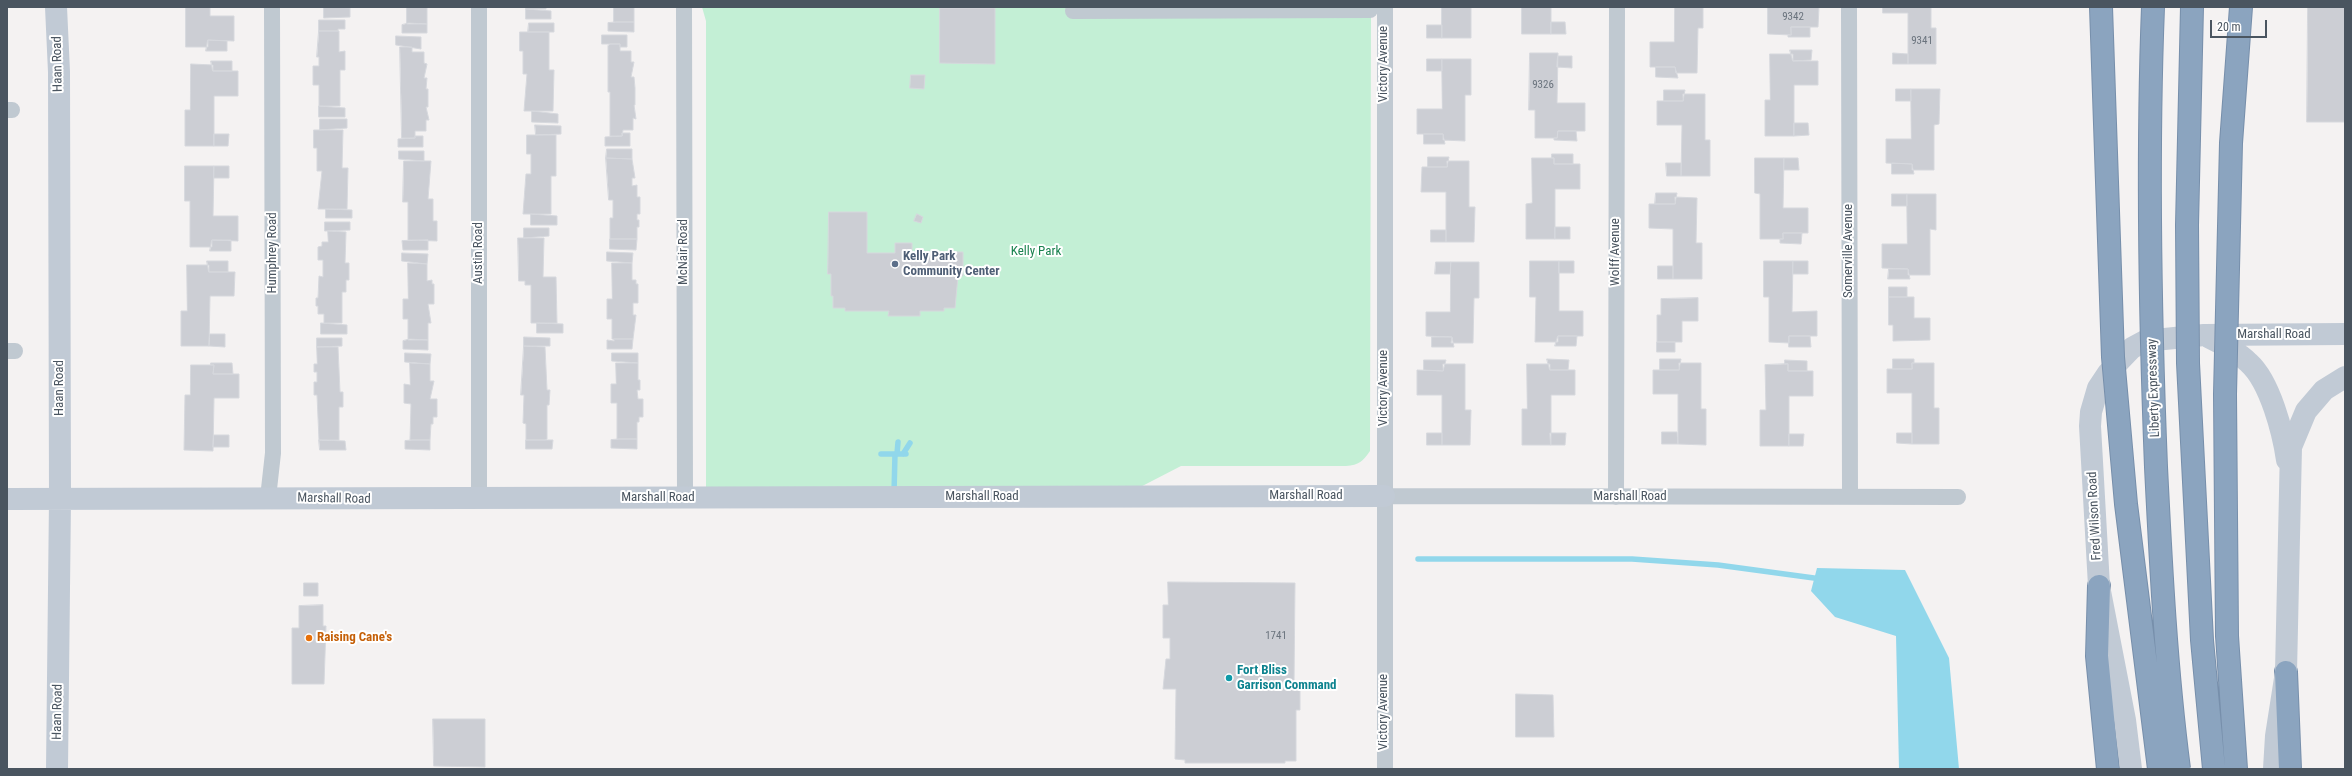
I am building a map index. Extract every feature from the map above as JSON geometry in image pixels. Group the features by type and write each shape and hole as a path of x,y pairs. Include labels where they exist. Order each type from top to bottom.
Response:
{"highway":[{"path":"2101,7 2114,372 2127,511 2159,769"},
{"name":"Liberty Expressway","path":"2153,7 2150,227 2153,398 2161,558 2179,769"},
{"path":"2192,7 2187,225 2188,363 2202,640 2214,769"},
{"path":"2236,769 2227,636 2225,394 2230,143 2241,7"},
{"path":"2099,586 2098,656 2108,769"},
{"path":"2286,672 2290,769"}],"street":[{"name":"Haan Road","path":"56,7 59,80 60,499 57,769"},
{"name":"Humphrey Road","path":"268,498 273,453 272,7"},
{"name":"Austin Road","path":"478,7 479,500"},
{"name":"McNair Road","path":"684,7 685,498"},
{"name":"Wolff Avenue","path":"1616,497 1617,7"},
{"name":"Somerville Avenue","path":"1850,7 1850,496"},
{"path":"1073,11 1224,8 1378,9"},
{"name":"Victory Avenue","path":"1378,9 1384,496 1385,769"},
{"name":"Marshall Road","path":"2204,335 2345,334"},
{"path":"2204,335 2235,352 2250,363 2259,374 2267,392 2281,434 2289,476"},
{"name":"Fred Wilson Road","path":"2131,769 2124,713 2099,586 2090,426 2091,412 2098,388 2108,373 2132,348 2145,341 2204,335"},
{"path":"2274,769 2276,736 2286,672 2289,476 2291,447 2306,411 2324,390 2345,377"},
{"name":"Marshall Road","path":"7,499 268,498 479,500 1384,496 1850,496 1958,498"}],"green space":[{"name":"Kelly Park","path":"702,7 1371,7 1370,451 1360,462 1354,465 1346,466 1181,466 1121,497 706,498 706,21"}],"water":[{"path":"1817,568 1905,570 1949,658 1959,769 1899,769 1896,636 1835,617 1811,591"}],"building":[{"path":"186,7 210,7 210,16 234,16 234,41 208,40 208,47 186,47"},
{"path":"324,7 350,8 350,17 324,18"},
{"path":"407,7 427,7 427,24 407,24"},
{"path":"526,7 546,7 546,9 526,9"},
{"path":"614,7 634,7 634,22 614,22"},
{"path":"1442,7 1471,7 1471,38 1442,38"},
{"path":"1522,7 1551,7 1551,34 1522,34"},
{"path":"1675,7 1703,7 1703,28 1698,28 1697,73 1676,73 1675,67 1650,67 1650,42 1674,42"},
{"path":"1768,7 1819,7 1818,27 1791,27 1791,35 1768,34"},
{"path":"1883,7 1931,7 1931,28 1936,28 1936,64 1908,64 1908,13 1883,13"},
{"path":"2308,7 2345,7 2345,122 2307,122"},
{"path":"940,8 995,8 995,64 940,63"},
{"path":"526,9 551,11 551,19 526,19"},
{"path":"319,20 345,20 345,29 338,29 338,31 319,31"},
{"path":"634,22 634,32 608,31 608,23"},
{"path":"1551,22 1565,22 1566,34 1551,34"},
{"path":"409,23 427,24 427,33 402,33 402,25"},
{"path":"529,23 554,23 554,32 528,32"},
{"path":"1427,25 1442,25 1442,38 1427,38"},
{"path":"1791,27 1810,27 1810,37 1788,37 1788,35 1791,35"},
{"path":"319,31 339,31 339,52 345,51 345,70 340,70 340,106 319,106 319,85 313,85 313,66 319,66 319,57 317,57"},
{"path":"520,32 549,32 549,70 554,70 553,111 524,111 527,74 523,74 523,51 520,51"},
{"path":"602,35 627,35 627,47 620,47 620,44 602,44"},
{"path":"396,36 421,37 421,49 396,45"},
{"path":"208,40 227,41 227,51 206,51"},
{"path":"610,44 620,44 620,51 631,51 631,62 634,62 631,77 634,77 634,105 636,119 633,118 633,130 623,130 622,136 610,136 608,46"},
{"path":"400,47 412,47 412,52 424,52 424,63 427,64 424,78 427,78 426,89 428,89 428,107 426,107 429,120 426,120 426,131 415,131 415,138 402,138"},
{"path":"1790,50 1812,50 1811,60 1793,61"},
{"path":"1530,53 1558,53 1557,103 1585,103 1585,131 1558,131 1557,138 1535,138 1535,110 1529,110"},
{"path":"1893,53 1908,54 1908,64 1893,64"},
{"path":"1770,54 1793,54 1793,61 1818,61 1818,85 1794,85 1794,136 1765,136 1765,100 1770,100"},
{"path":"1558,56 1572,56 1572,68 1557,67"},
{"path":"1427,59 1442,59 1442,71 1427,71"},
{"path":"1442,59 1471,59 1471,95 1465,95 1465,141 1443,140 1443,134 1417,134 1417,109 1442,109"},
{"path":"211,61 232,61 232,71 213,71"},
{"path":"191,64 213,65 213,71 238,71 238,96 214,96 214,146 185,146 185,110 190,110"},
{"path":"1656,67 1675,67 1678,78 1656,77"},
{"path":"911,75 925,75 924,89 910,88"},
{"path":"1896,89 1911,89 1911,101 1896,101"},
{"path":"1911,89 1940,89 1939,124 1934,125 1934,170 1912,170 1912,164 1886,163 1886,139 1911,139"},
{"path":"1664,90 1685,90 1683,101 1664,101"},
{"path":"1683,94 1705,94 1705,140 1710,140 1710,176 1681,176 1682,125 1657,125 1657,101 1683,101"},
{"path":"319,106 345,108 345,117 319,117"},
{"path":"532,111 558,114 558,123 532,122"},
{"path":"320,119 347,119 347,128 320,130"},
{"path":"1794,123 1808,123 1809,135 1794,136"},
{"path":"535,125 561,126 561,134 536,135"},
{"path":"314,130 343,130 342,168 348,168 347,209 318,209 322,171 317,171 317,148 314,148"},
{"path":"1558,131 1576,131 1577,141 1554,140 1554,138 1557,138"},
{"path":"622,133 630,133 630,146 605,146 605,137 622,136"},
{"path":"214,134 229,134 228,146 214,146"},
{"path":"1424,134 1443,134 1445,144 1424,144"},
{"path":"527,135 556,135 556,176 551,176 551,214 523,214 526,174 531,174 531,154 527,154"},
{"path":"415,136 423,136 423,147 398,147 398,139 415,138"},
{"path":"607,149 632,149 632,159 606,158"},
{"path":"399,151 424,151 424,161 399,159"},
{"path":"1552,154 1573,154 1573,164 1554,164"},
{"path":"1428,157 1449,157 1447,167 1428,167"},
{"path":"606,158 632,159 635,178 632,178 632,186 637,185 637,197 640,197 640,214 637,214 639,227 637,227 637,239 610,239 610,218 613,218 613,200 609,200"},
{"path":"1532,158 1554,158 1554,164 1580,164 1580,189 1555,189 1555,239 1526,239 1526,204 1532,203"},
{"path":"1755,158 1784,158 1783,208 1808,208 1808,233 1783,233 1783,239 1760,239 1760,194 1755,193"},
{"path":"1784,158 1798,158 1799,170 1784,170"},
{"path":"404,161 431,161 428,199 433,199 433,221 437,221 437,241 408,240 408,202 403,202"},
{"path":"1447,161 1469,161 1469,207 1475,207 1474,242 1446,242 1446,192 1421,192 1422,167 1447,167"},
{"path":"1666,163 1681,163 1681,176 1667,176"},
{"path":"1892,163 1912,164 1914,174 1892,174"},
{"path":"185,166 214,166 213,216 238,216 238,241 212,240 212,247 190,247 190,201 185,201"},
{"path":"214,166 229,166 229,178 214,178"},
{"path":"1656,193 1677,193 1675,204 1655,204"},
{"path":"1892,194 1907,194 1907,206 1892,206"},
{"path":"1907,194 1936,194 1936,230 1930,229 1930,275 1908,275 1908,269 1882,268 1882,244 1907,244"},
{"path":"1675,197 1697,198 1696,243 1702,243 1702,279 1673,279 1673,229 1649,228 1649,204 1675,204"},
{"path":"326,209 352,210 352,218 326,218"},
{"name":"Kelly Park Community Center","path":"829,212 867,212 867,253 895,253 895,243 912,243 912,252 963,252 963,276 958,276 955,308 944,308 944,311 920,311 920,316 888,316 889,311 845,311 845,308 833,308 833,296 831,296 831,274 828,274"},
{"path":"531,214 557,216 557,225 531,225"},
{"path":"917,214 923,217 921,223 914,221"},
{"path":"325,222 350,222 350,230 325,231"},
{"path":"1555,227 1570,227 1570,239 1555,239"},
{"path":"524,228 549,228 549,236 524,238"},
{"path":"1431,230 1446,230 1446,242 1431,242"},
{"path":"328,231 346,232 345,263 349,263 349,280 346,280 346,292 342,292 342,323 324,323 324,314 318,314 318,306 316,306 319,276 323,277 323,260 318,260 318,247 322,246 322,242 328,242"},
{"path":"1783,233 1802,233 1801,244 1780,243 1780,239 1783,239"},
{"path":"518,238 544,238 543,277 556,277 557,323 531,323 531,285 525,285 525,281 519,281"},
{"path":"610,239 637,239 636,250 610,249"},
{"path":"212,240 231,240 231,251 210,251"},
{"path":"428,240 428,250 403,250 402,241"},
{"path":"607,252 633,253 632,263 607,261"},
{"path":"402,253 428,254 427,264 402,261"},
{"path":"207,261 228,261 228,272 209,272"},
{"path":"1530,261 1559,261 1559,311 1583,311 1583,336 1558,336 1558,342 1535,342 1536,297 1530,297"},
{"path":"1559,261 1574,261 1574,273 1559,273"},
{"path":"1764,261 1793,261 1792,312 1817,311 1817,336 1789,336 1789,343 1769,342 1769,297 1764,297"},
{"path":"1793,261 1808,261 1808,274 1793,274"},
{"path":"1436,262 1451,262 1450,274 1435,274"},
{"path":"1451,262 1479,262 1479,298 1474,298 1473,343 1451,343 1452,337 1426,336 1426,312 1450,312"},
{"path":"408,263 427,264 427,281 432,280 432,284 434,284 434,304 428,304 431,323 428,323 428,340 408,340 408,319 403,319 403,299 408,299"},
{"path":"612,263 632,263 632,280 636,280 636,284 638,284 638,303 633,303 633,315 636,315 633,339 612,339 612,319 607,319 607,299 612,299"},
{"path":"187,265 209,265 209,272 235,272 234,296 210,296 209,346 181,346 181,311 187,311"},
{"path":"1658,266 1673,266 1673,279 1658,279"},
{"path":"1889,269 1908,269 1910,279 1888,279"},
{"path":"1889,287 1907,287 1907,297 1889,297"},
{"path":"1889,297 1914,297 1914,318 1930,318 1930,340 1893,341 1893,325 1889,325"},
{"path":"1698,298 1698,321 1682,321 1682,342 1657,342 1657,315 1661,315 1661,299"},
{"path":"321,323 347,325 347,334 321,334"},
{"path":"537,323 563,324 563,333 537,333"},
{"path":"210,334 225,334 225,347 209,346"},
{"path":"1558,336 1577,336 1576,346 1555,346"},
{"path":"1789,336 1810,336 1811,347 1789,347"},
{"path":"524,337 550,338 550,346 524,346"},
{"path":"1432,337 1452,337 1454,347 1432,347"},
{"path":"317,338 342,338 342,346 317,347"},
{"path":"410,339 428,340 428,350 403,349 403,341"},
{"path":"614,339 633,339 632,349 607,349 607,340 614,341"},
{"path":"1657,342 1675,342 1675,352 1657,352"},
{"path":"524,346 545,347 547,390 550,390 549,405 547,405 547,439 545,440 526,440 526,424 523,423 524,395 521,395"},
{"path":"317,347 338,347 340,392 343,392 343,407 339,407 339,440 319,440 317,395 314,395 314,382 317,382 317,372 314,372 314,364 317,364"},
{"path":"405,353 431,354 430,364 405,362"},
{"path":"612,353 638,353 638,363 612,361"},
{"path":"1547,359 1569,360 1568,370 1550,370"},
{"path":"1660,359 1681,359 1679,370 1660,370"},
{"path":"1893,359 1914,359 1912,369 1893,369"},
{"path":"1424,360 1446,360 1443,371 1424,370"},
{"path":"1785,360 1807,361 1807,371 1788,371 1788,364 1785,364"},
{"path":"211,363 232,363 233,374 213,374 214,365 211,365"},
{"path":"410,363 430,364 430,381 434,381 430,399 437,399 437,417 433,417 430,440 410,440 411,404 404,403 404,384 410,385"},
{"path":"616,363 638,363 638,380 640,380 640,390 637,390 638,399 643,399 643,417 639,417 639,422 637,422 637,439 617,439 617,403 611,403 611,384 616,384"},
{"path":"1679,363 1701,363 1701,409 1706,409 1706,445 1678,444 1678,394 1653,394 1653,370 1679,370"},
{"path":"1912,363 1934,363 1934,408 1939,408 1939,444 1912,444 1912,393 1887,393 1887,369 1912,369"},
{"path":"1443,364 1465,364 1465,410 1471,410 1470,445 1442,445 1442,395 1417,395 1417,370 1443,371"},
{"path":"1527,364 1550,364 1550,370 1575,370 1575,395 1551,395 1551,445 1522,445 1522,409 1527,409"},
{"path":"1788,364 1788,371 1813,371 1813,396 1789,396 1789,446 1760,446 1760,410 1766,410 1765,365"},
{"path":"191,365 214,365 213,374 239,374 239,398 214,398 213,451 184,450 185,395 190,395"},
{"path":"1662,432 1677,432 1678,444 1662,444"},
{"path":"1427,433 1442,433 1442,445 1427,445"},
{"path":"1550,433 1566,433 1565,445 1551,445"},
{"path":"1897,433 1912,433 1912,444 1897,443"},
{"path":"1789,434 1804,434 1803,446 1789,446"},
{"path":"214,435 229,435 229,447 213,447"},
{"path":"637,439 637,449 611,448 611,440"},
{"path":"319,440 345,441 346,450 320,450"},
{"path":"430,440 430,450 405,449 405,441"},
{"path":"526,440 553,440 552,449 526,449"},
{"name":"Fort Bliss Garrison Command","path":"1168,582 1295,583 1294,684 1300,684 1300,710 1296,710 1296,761 1285,761 1285,763 1185,763 1185,760 1175,759 1176,689 1163,689 1166,659 1170,659 1170,638 1163,638 1163,605 1168,605"},
{"path":"304,583 318,583 318,596 304,596"},
{"name":"Raising Cane's","path":"323,605 323,626 326,626 324,684 292,684 292,628 299,628 299,606"},
{"path":"1516,694 1553,695 1554,737 1516,737"},
{"path":"433,719 485,719 485,767 434,766"}],"waterway":[{"path":"897,454 898,442"},
{"path":"903,454 910,443"},
{"path":"881,454 906,454"},
{"path":"894,493 895,454"},
{"path":"1418,559 1632,559 1718,565 1814,578"}],"place":[{"name":"Kelly Park Community Center","path":"895,264"},
{"name":"Raising Cane's","path":"309,638"},
{"name":"Fort Bliss Garrison Command","path":"1229,678"}]}
